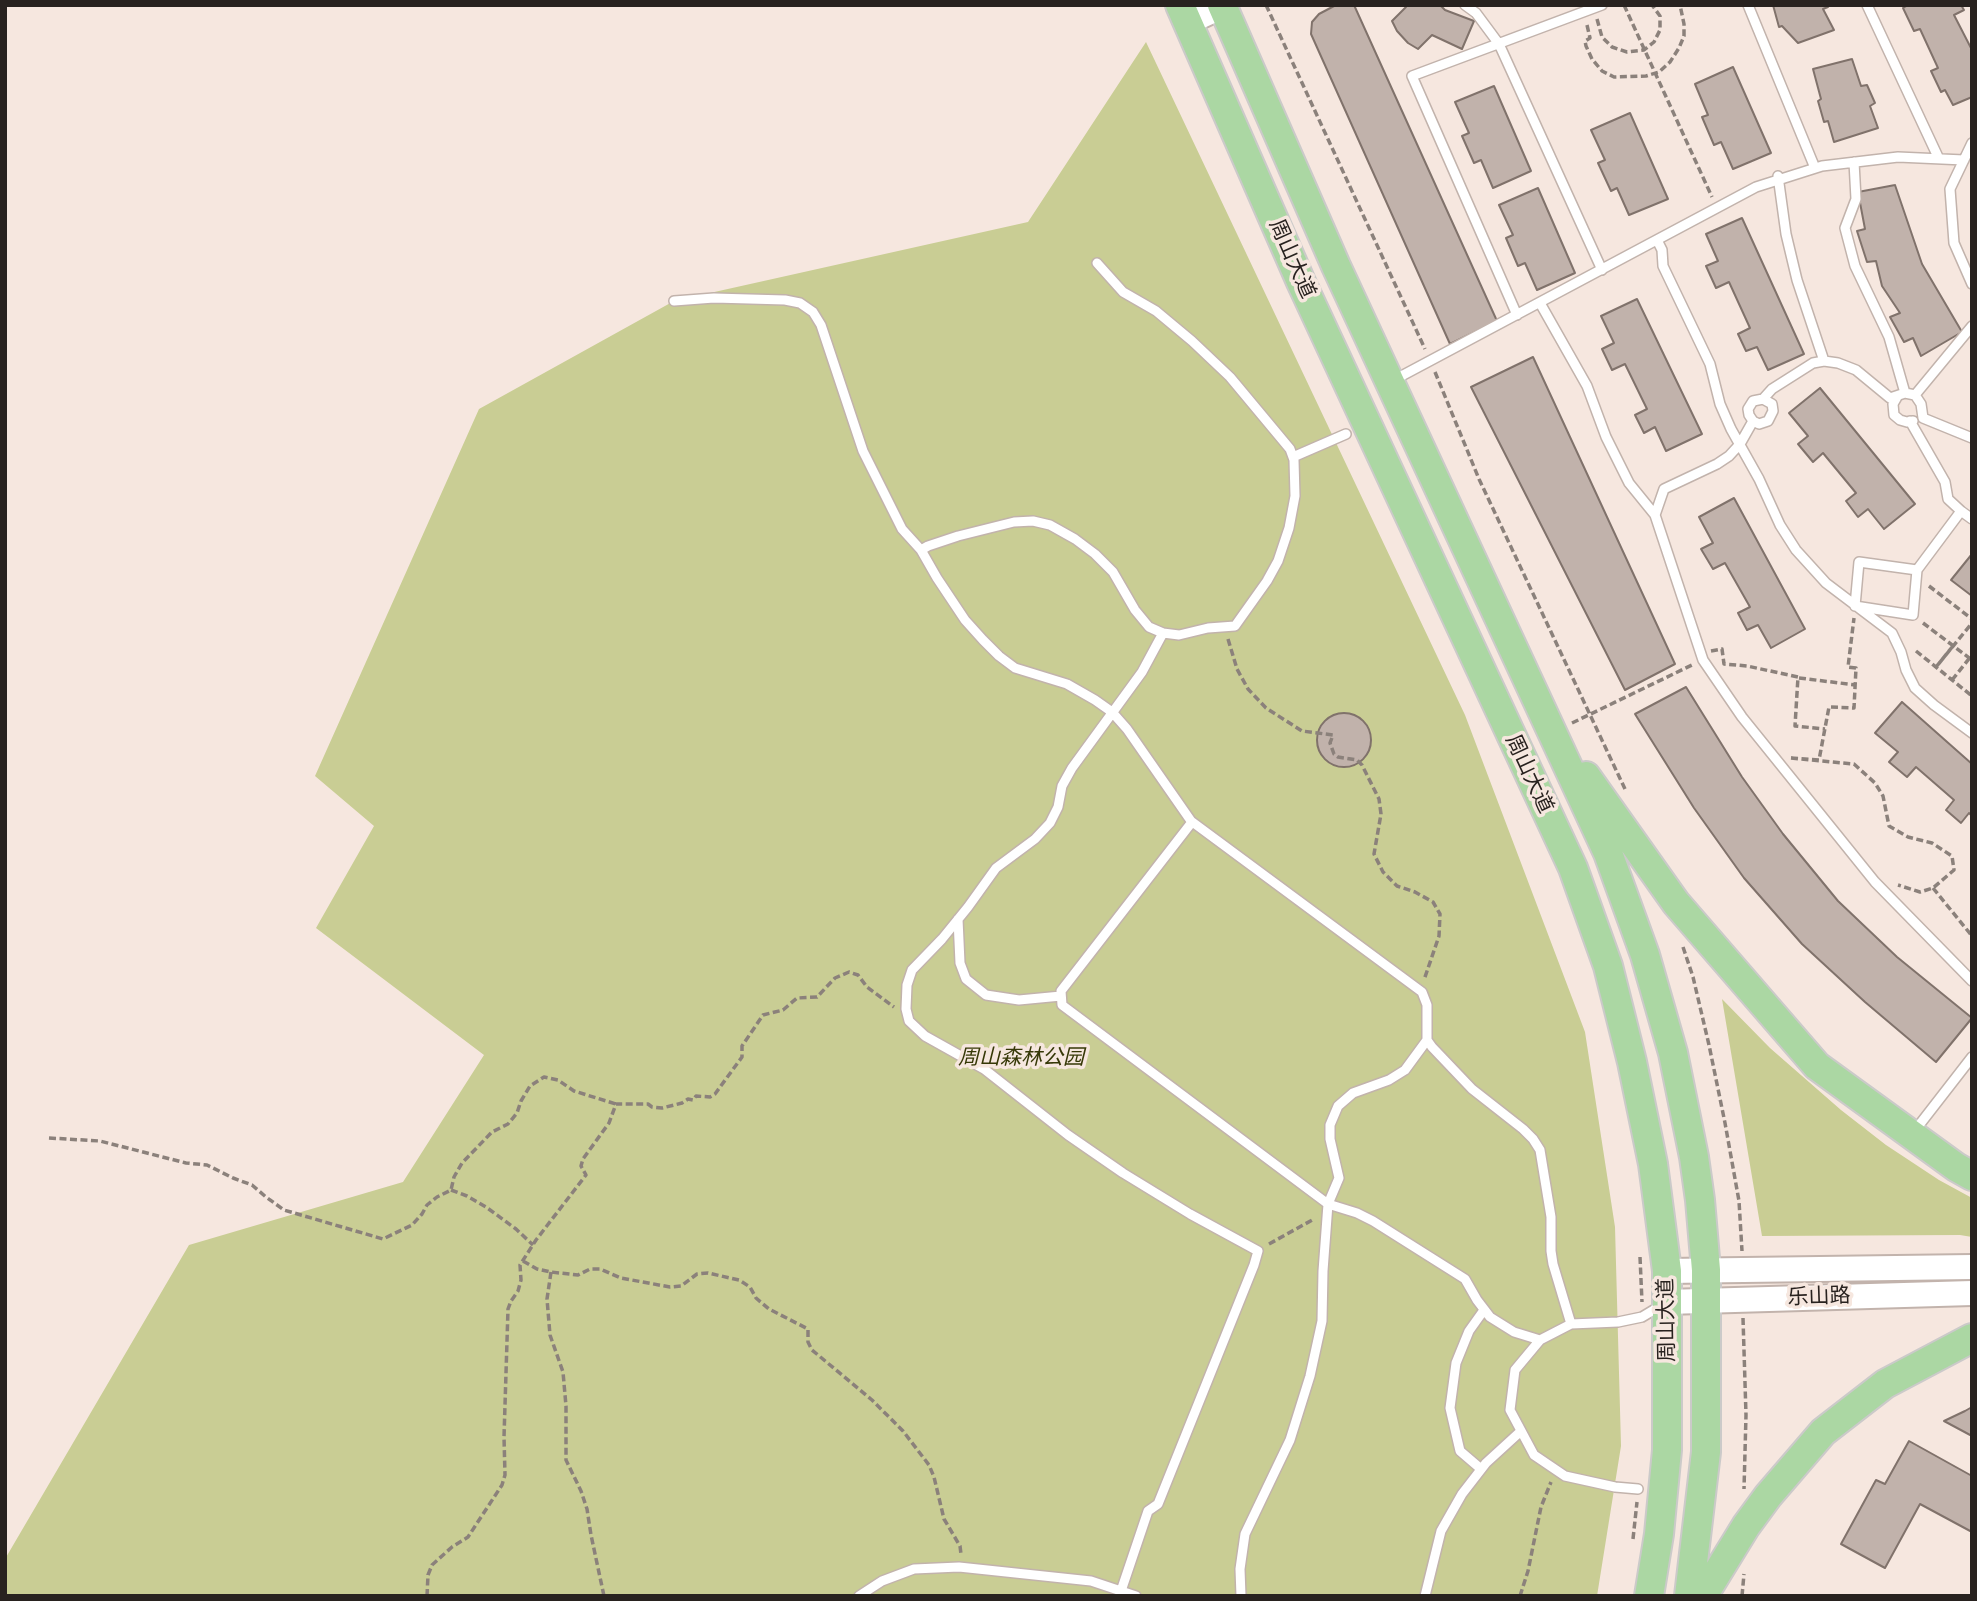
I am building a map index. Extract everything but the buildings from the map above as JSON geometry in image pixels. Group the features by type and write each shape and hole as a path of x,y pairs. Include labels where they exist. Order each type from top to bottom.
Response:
{"main road":[{"path":"1182,9 1223,6"},
{"name":"周山大道","path":"1223,6 1336,266 1608,853 1645,955 1673,1053 1694,1157 1706,1270 1706,1452 1689,1596"},
{"name":"周山大道","path":"1182,9 1301,282 1573,868 1608,966 1632,1062 1653,1164 1667,1271 1667,1450 1649,1596"},
{"path":"1550,726 1676,903 1817,1066 1972,1176"},
{"name":"乐山路","path":"1667,1271 1972,1268"},
{"name":"乐山路","path":"1667,1302 1972,1293"},
{"path":"1703,1596 1746,1526 1823,1432 1885,1384 1972,1338"}],"lane":[{"path":"1465,5 1476,13 1499,44 1602,270"},
{"path":"1517,315 1412,76 1602,5"},
{"path":"1748,5 1815,168"},
{"path":"1867,5 1939,159"},
{"path":"1972,143 1950,189 1954,243 1972,284"},
{"path":"1390,382 1756,187 1779,178 1815,168 1898,157 1964,160"},
{"path":"1854,162 1856,199 1845,228 1855,266 1889,337 1896,398 1893,410 1898,418 1904,421 1917,417 1972,438"},
{"path":"1779,178 1786,234 1797,280 1824,361"},
{"path":"1657,240 1662,250 1662,266 1710,364 1720,404 1780,525 1796,550 1826,583 1892,632 1915,688 1972,733"},
{"path":"921,550 958,536 1014,522 1032,521 1050,525 1095,554 1113,572 1135,610 1149,627 1163,633 1179,635 1208,628 1235,626 1278,561 1289,528 1294,496 1293,457 1290,449 1230,377 1156,311 1123,292 1097,263"},
{"path":"674,301 714,298 785,300 800,303 813,312 821,325 863,451 902,529 921,550 965,620 999,656 1015,668 1066,684 1112,712 1127,729 1192,822 1422,992 1427,1005 1427,1040 1405,1070 1389,1080 1353,1093 1339,1106 1330,1125 1330,1139 1339,1178 1328,1205 1324,1235 1322,1321 1313,1365 1290,1440 1245,1534 1240,1569 1241,1596"},
{"path":"1540,303 1587,386 1606,437 1629,482 1655,515 1702,656 1742,717 1875,881 1972,981"},
{"path":"1763,399 1772,389 1799,371 1813,363 1824,361 1856,370 1896,398 1915,395 1972,326"},
{"path":"1915,395 1921,404 1917,417 1945,482 1948,499 1972,519"},
{"path":"1763,399 1772,404 1773,415 1765,423 1759,424 1749,415 1749,406 1756,400 1763,399"},
{"path":"1655,515 1664,489 1729,456 1740,444 1753,421"},
{"path":"1293,457 1346,434"},
{"path":"1855,606 1913,615 1916,573 1961,511"},
{"path":"1855,606 1859,562 1916,573"},
{"path":"1121,1591 1148,1511 1158,1504 1258,1251 1190,1214 1124,1173 1068,1135 984,1069 925,1037 909,1021 906,1009 907,985 912,970 958,919 996,868 1035,839 1050,823 1058,807 1062,786 1084,750 1142,671 1163,633"},
{"path":"1192,822 1061,991 1062,1005 1328,1205 1357,1213 1373,1221 1465,1279 1490,1317 1514,1332 1540,1340"},
{"path":"958,919 960,963 966,979 986,995 1018,1000 1061,996"},
{"path":"1427,1040 1472,1089 1523,1129 1540,1150 1551,1217 1553,1264 1571,1324"},
{"path":"1911,1135 1972,1057"},
{"path":"1638,1489 1565,1476 1534,1455 1510,1410 1515,1370 1540,1340 1571,1324 1618,1322 1642,1317 1667,1302"},
{"path":"1481,1469 1460,1451 1450,1408 1456,1363 1469,1331 1484,1310"},
{"path":"1425,1596 1441,1531 1462,1494 1481,1469 1521,1431"},
{"path":"859,1596 882,1581 914,1570 961,1567 1091,1581 1136,1596"}],"path":[{"path":"1624,5 1717,208"},
{"path":"1652,5 1660,16 1660,30 1654,42 1644,50 1627,52 1612,47 1602,37 1597,16 1586,21 1590,38 1585,41 1586,47 1602,71 1614,77 1631,78 1656,73 1670,62 1684,36 1680,5"},
{"path":"1916,573 1972,621 1936,667"},
{"path":"1773,756 1819,760 1829,707 1854,708 1856,668 1848,667 1855,606"},
{"path":"1913,615 1972,658 1952,680"},
{"path":"1227,627 1228,645 1248,689 1266,708 1302,731 1333,735 1330,743 1334,754 1360,762 1371,781 1379,799 1381,814 1374,854 1383,872 1397,886 1433,902 1440,914 1439,936 1425,974 1422,992"},
{"path":"1892,632 1970,694 1972,688"},
{"path":"1936,667 1953,646"},
{"path":"1550,726 1722,649 1724,664 1856,685"},
{"path":"1798,677 1796,726 1825,729"},
{"path":"1773,756 1854,764 1875,783 1883,796 1889,826 1908,837 1932,843 1952,856 1954,870 1933,888 1920,892 1897,885"},
{"path":"1933,888 1972,936"},
{"path":"451,1190 454,1177 462,1163 492,1132 508,1124 517,1113 530,1086 544,1077 558,1080 574,1091 616,1104 648,1104 662,1108 688,1099 693,1100 696,1096 710,1097 742,1057 742,1046 763,1014 783,1010 797,998 817,997 835,978 849,972 858,975 867,987 909,1021"},
{"path":"427,1596 432,1565 468,1537 502,1485 505,1475 508,1309 521,1280 520,1265 586,1175 581,1166 583,1159 609,1123 616,1104"},
{"path":"49,1138 100,1141 176,1161 207,1165 252,1185 284,1210 383,1239 412,1225 427,1205 451,1190 486,1207 533,1245"},
{"path":"1258,1251 1320,1216 1328,1205"},
{"path":"1639,1247 1642,1317"},
{"path":"523,1261 537,1269 551,1272 578,1275 590,1269 600,1269 621,1278 670,1287 681,1286 697,1274 708,1273 739,1280 750,1287 769,1309 808,1329 808,1342 812,1350 872,1400 895,1423 929,1465 944,1519 960,1546 961,1567"},
{"path":"551,1272 547,1299 550,1335 563,1372 566,1460 587,1509 604,1596"},
{"path":"1520,1596 1542,1507 1555,1470"},
{"path":"1632,1551 1638,1489"}],"green space":[{"name":"周山森林公园","path":"1146,42 1465,715 1585,1032 1615,1227 1621,1446 1597,1596 5,1596 5,1559 189,1245 403,1182 484,1055 316,928 374,826 315,776 479,409 674,301 1028,222"},
{"path":"1722,999 1770,1048 1841,1110 1886,1145 1972,1198 1972,1237 1762,1236"}]}
